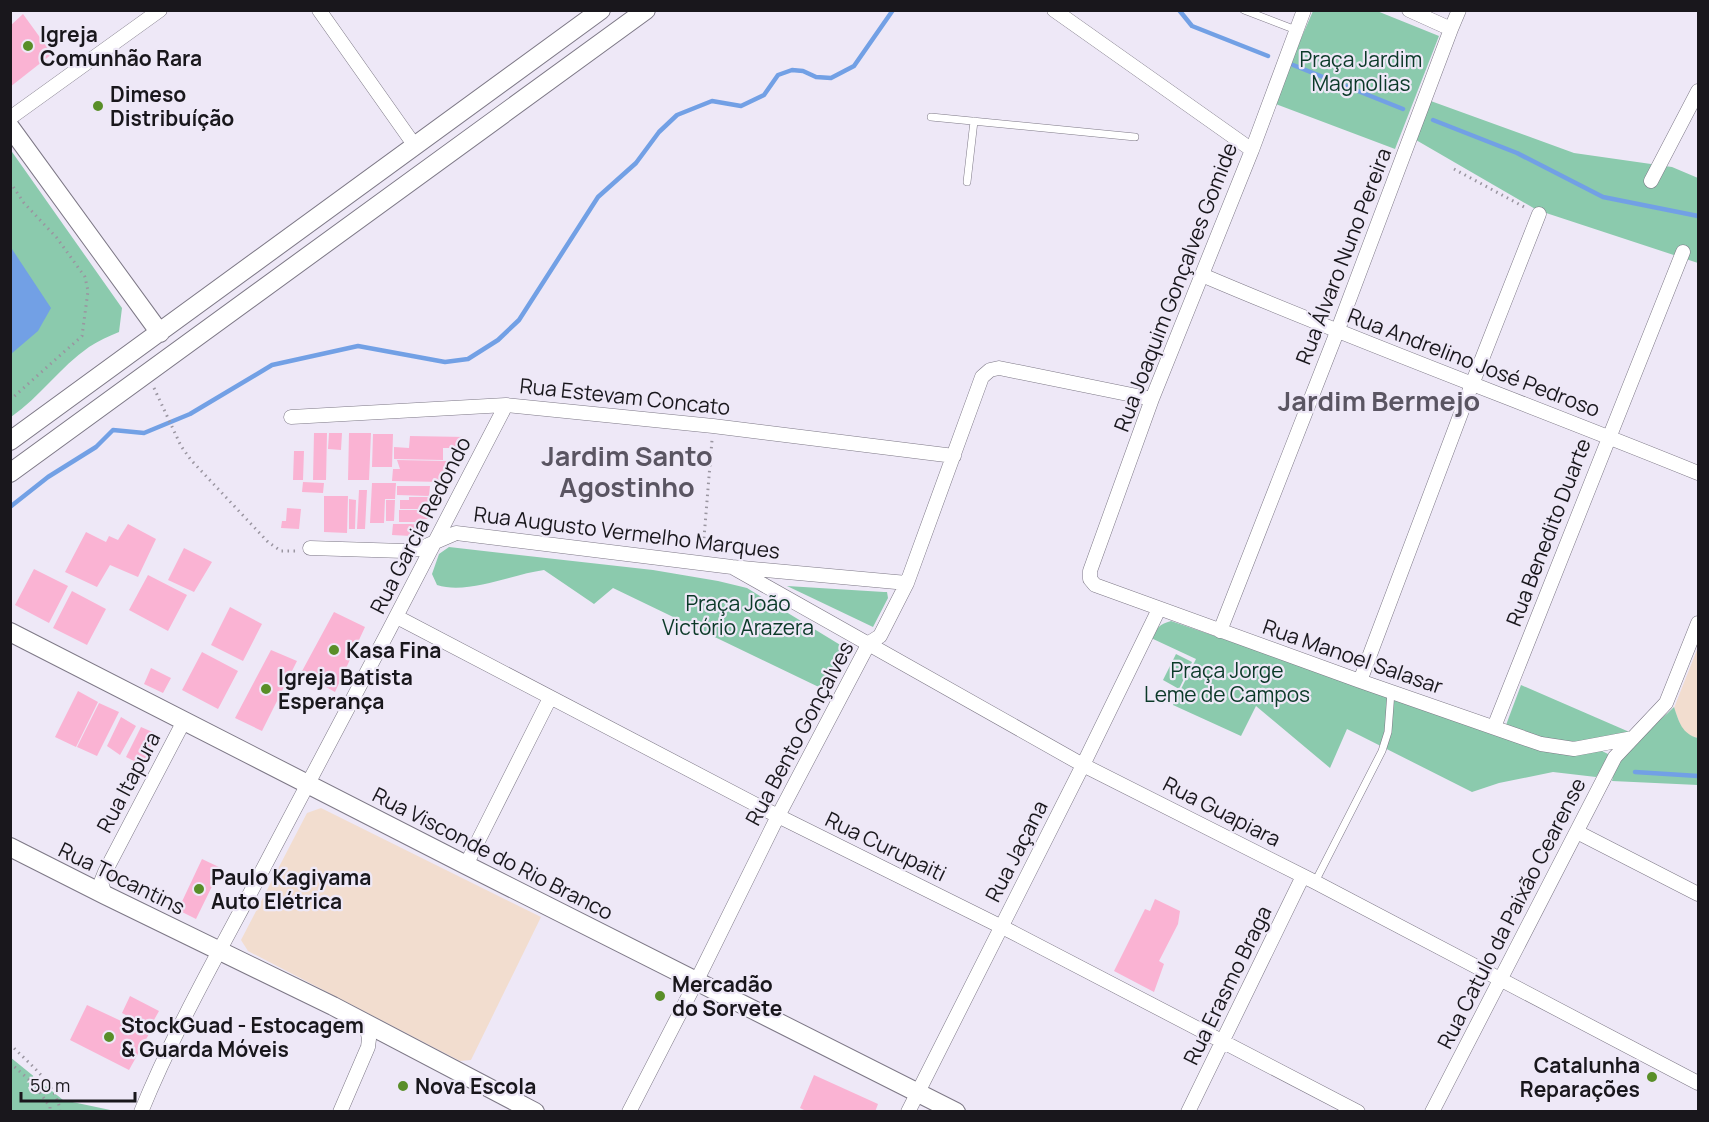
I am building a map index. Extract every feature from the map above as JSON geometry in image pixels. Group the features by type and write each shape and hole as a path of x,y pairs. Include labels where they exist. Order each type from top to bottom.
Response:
{"main road":[{"path":"10,441 601,10"},
{"path":"10,473 646,10"},
{"path":"10,126 159,333"},
{"name":"Rua Visconde do Rio Branco","path":"10,632 956,1112"},
{"name":"Rua Tocantins","path":"10,847 366,1024 535,1112"}],"street":[{"path":"10,118 160,10"},
{"path":"319,10 416,146"},
{"path":"1054,10 1252,150"},
{"name":"Rua Joaquim Gonçalves Gomide","path":"1090,579 1090,571 1152,399 1252,150 1304,10"},
{"path":"1409,10 1451,29"},
{"name":"Rua Álvaro Nuno Pereira","path":"1220,631 1459,10"},
{"path":"1651,181 1698,91"},
{"path":"1359,681 1539,214"},
{"name":"Rua Benedito Duarte","path":"1494,727 1683,252"},
{"name":"Rua Andrelino José Pedroso","path":"1202,275 1337,332 1473,383 1698,473"},
{"name":"Rua Bento Gonçalves","path":"629,1112 778,816 869,644 880,636 907,583 982,377 990,370 999,368 1152,399"},
{"name":"Rua Estevam Concato","path":"291,417 506,405 713,426 954,456"},
{"name":"Rua Garcia Redondo","path":"141,1112 154,1080 219,951 506,405"},
{"name":"Rua Augusto Vermelho Marques","path":"309,548 404,551 419,549 456,533 732,567 907,583"},
{"name":"Rua Guapiara","path":"732,567 1083,765 1502,978 1698,1083"},
{"name":"Rua Manoel Salasar","path":"1090,579 1095,585 1159,609 1541,744 1574,749 1633,738"},
{"name":"Rua Jaçana","path":"908,1112 1159,609"},
{"name":"Rua Curupaiti","path":"396,617 778,816 1001,926 1358,1112"},
{"name":"Rua Catulo da Paixão Cearense","path":"1432,1112 1615,757 1666,703 1698,623"},
{"path":"466,865 550,698"},
{"name":"Rua Itapura","path":"105,896 101,882 105,872 184,721"},
{"path":"1607,743 1616,750 1615,757"},
{"path":"1577,832 1698,894"},
{"name":"Rua Erasmo Braga","path":"1188,1112 1309,879"},
{"path":"340,1112 368,1047 366,1024"}],"lane":[{"path":"1244,10 1296,30"},
{"path":"931,117 1135,137"},
{"path":"968,182 974,121"},
{"path":"1309,879 1382,751 1388,732 1391,692"}],"path":[{"path":"1454,170 1539,214"},
{"path":"10,182 24,203 57,237 85,277 88,291 82,336 10,400"},
{"path":"152,384 191,460 268,542 281,551 291,552 309,548"},
{"path":"702,562 713,426"},
{"path":"10,1044 49,1084 59,1104 60,1112"},
{"path":"10,1063 34,1084 50,1107 50,1112"}],"shaded area":[{"path":"1698,647 1698,738 1690,736 1682,729 1674,708"},
{"path":"321,808 541,917 471,1060 460,1061 248,951 241,940 307,813"}],"green space":[{"name":"Praça Jardim Magnolias","path":"1313,11 1377,11 1439,36 1395,149 1273,103"},
{"path":"1428,100 1574,153 1672,167 1698,178 1698,263 1537,210 1416,140"},
{"path":"10,149 122,308 119,332 89,347 11,417"},
{"name":"Praça João Victório Arazera","path":"449,547 653,570 747,588 842,646 844,656 825,690 613,588 594,604 544,570 476,586 437,585 432,574 439,554"},
{"path":"787,586 887,592 888,598 873,627"},
{"name":"Praça Jorge Leme de Campos","path":"1171,621 1486,729 1573,754 1602,751 1608,754 1608,761 1596,777 1553,772 1499,783 1472,792 1347,729 1330,768 1256,706 1241,736 1173,705 1196,659 1151,638 1159,627"},
{"path":"1176,654 1192,662 1179,689 1163,680"},
{"path":"1521,685 1634,734 1568,744 1539,739 1506,725"},
{"path":"1674,707 1688,734 1698,738 1698,785 1612,781 1621,760"},
{"path":"10,1057 63,1100 115,1111 11,1111"}],"water":[{"path":"10,246 51,308 38,331 11,354"}],"building":[{"name":"Igreja Comunhão Rara","path":"23,14 52,54 10,87 10,26"},
{"path":"314,433 327,433 326,480 313,480"},
{"path":"329,433 342,433 341,450 328,449"},
{"path":"349,433 371,433 369,480 348,480"},
{"path":"373,434 393,434 392,467 372,467"},
{"path":"410,436 466,437 460,448 443,448 443,460 394,459 394,447 409,448"},
{"path":"294,451 304,451 303,480 293,480"},
{"path":"397,460 446,461 444,482 392,481 393,469 400,469"},
{"path":"303,482 324,483 323,493 302,492"},
{"path":"372,483 396,483 395,499 385,499 384,523 370,523"},
{"path":"397,486 430,486 429,496 397,495"},
{"path":"359,490 367,490 365,529 357,529"},
{"path":"324,496 348,496 347,533 324,532"},
{"path":"409,497 436,497 432,509 400,509 400,500 409,500"},
{"path":"349,499 356,500 355,529 349,529"},
{"path":"386,500 395,500 394,521 386,521"},
{"path":"287,508 301,509 299,529 281,528 282,521 286,521"},
{"path":"399,510 432,510 428,519 418,519 418,522 399,522"},
{"path":"128,524 156,539 138,577 110,565 97,587 65,572 86,532 106,542 109,536 118,540"},
{"path":"393,524 419,525 411,536 392,535"},
{"path":"184,548 212,562 194,592 168,580"},
{"path":"34,569 68,586 49,623 15,605"},
{"path":"148,575 187,595 168,631 129,610"},
{"path":"72,591 106,609 87,645 53,628"},
{"path":"230,607 262,624 243,661 211,645"},
{"name":"Kasa Fina","path":"334,612 365,627 335,692 301,673"},
{"name":"Igreja Batista Esperança","path":"271,650 297,661 262,731 235,718"},
{"path":"202,652 238,671 218,709 182,690"},
{"path":"151,668 171,678 163,693 144,684"},
{"path":"78,691 98,702 76,747 55,737"},
{"path":"99,703 119,712 97,756 77,747"},
{"path":"121,717 136,726 120,755 107,746"},
{"path":"141,727 157,734 142,765 126,757"},
{"name":"Paulo Kagiyama Auto Elétrica","path":"202,859 221,868 196,919 178,910"},
{"path":"1155,899 1180,911 1178,924 1159,961 1164,964 1154,992 1114,971 1145,909 1150,911"},
{"path":"130,996 159,1011 150,1027 122,1013"},
{"name":"StockGuad - Estocagem & Guarda Móveis","path":"87,1005 149,1034 129,1070 70,1040"},
{"path":"814,1075 878,1104 875,1112 808,1112 800,1108"}],"waterway":[{"path":"10,507 48,477 96,447 113,430 144,433 190,414 272,365 358,346 445,362 468,359 498,340 519,320 598,197 636,163 659,132 677,115 712,101 741,106 764,95 778,75 792,70 803,71 816,77 831,78 854,66 893,10"},
{"path":"1179,10 1192,26 1268,56"},
{"path":"1293,65 1403,109"},
{"path":"1433,120 1517,153 1603,197 1698,216"},
{"path":"1635,772 1698,776"}],"place":[{"name":"Igreja Comunhão Rara","path":"28,46"},
{"name":"Dimeso Distribuíção","path":"98,106"},
{"name":"Kasa Fina","path":"334,650"},
{"name":"Igreja Batista Esperança","path":"266,689"},
{"name":"Paulo Kagiyama Auto Elétrica","path":"199,889"},
{"name":"Mercadão do Sorvete","path":"660,996"},
{"name":"StockGuad - Estocagem & Guarda Móveis","path":"109,1037"},
{"name":"Catalunha Reparações","path":"1652,1077"},
{"name":"Nova Escola","path":"403,1086"}],"district":[{"name":"Jardim Bermejo","path":"1379,400"},
{"name":"Jardim Santo Agostinho","path":"627,470"}]}
